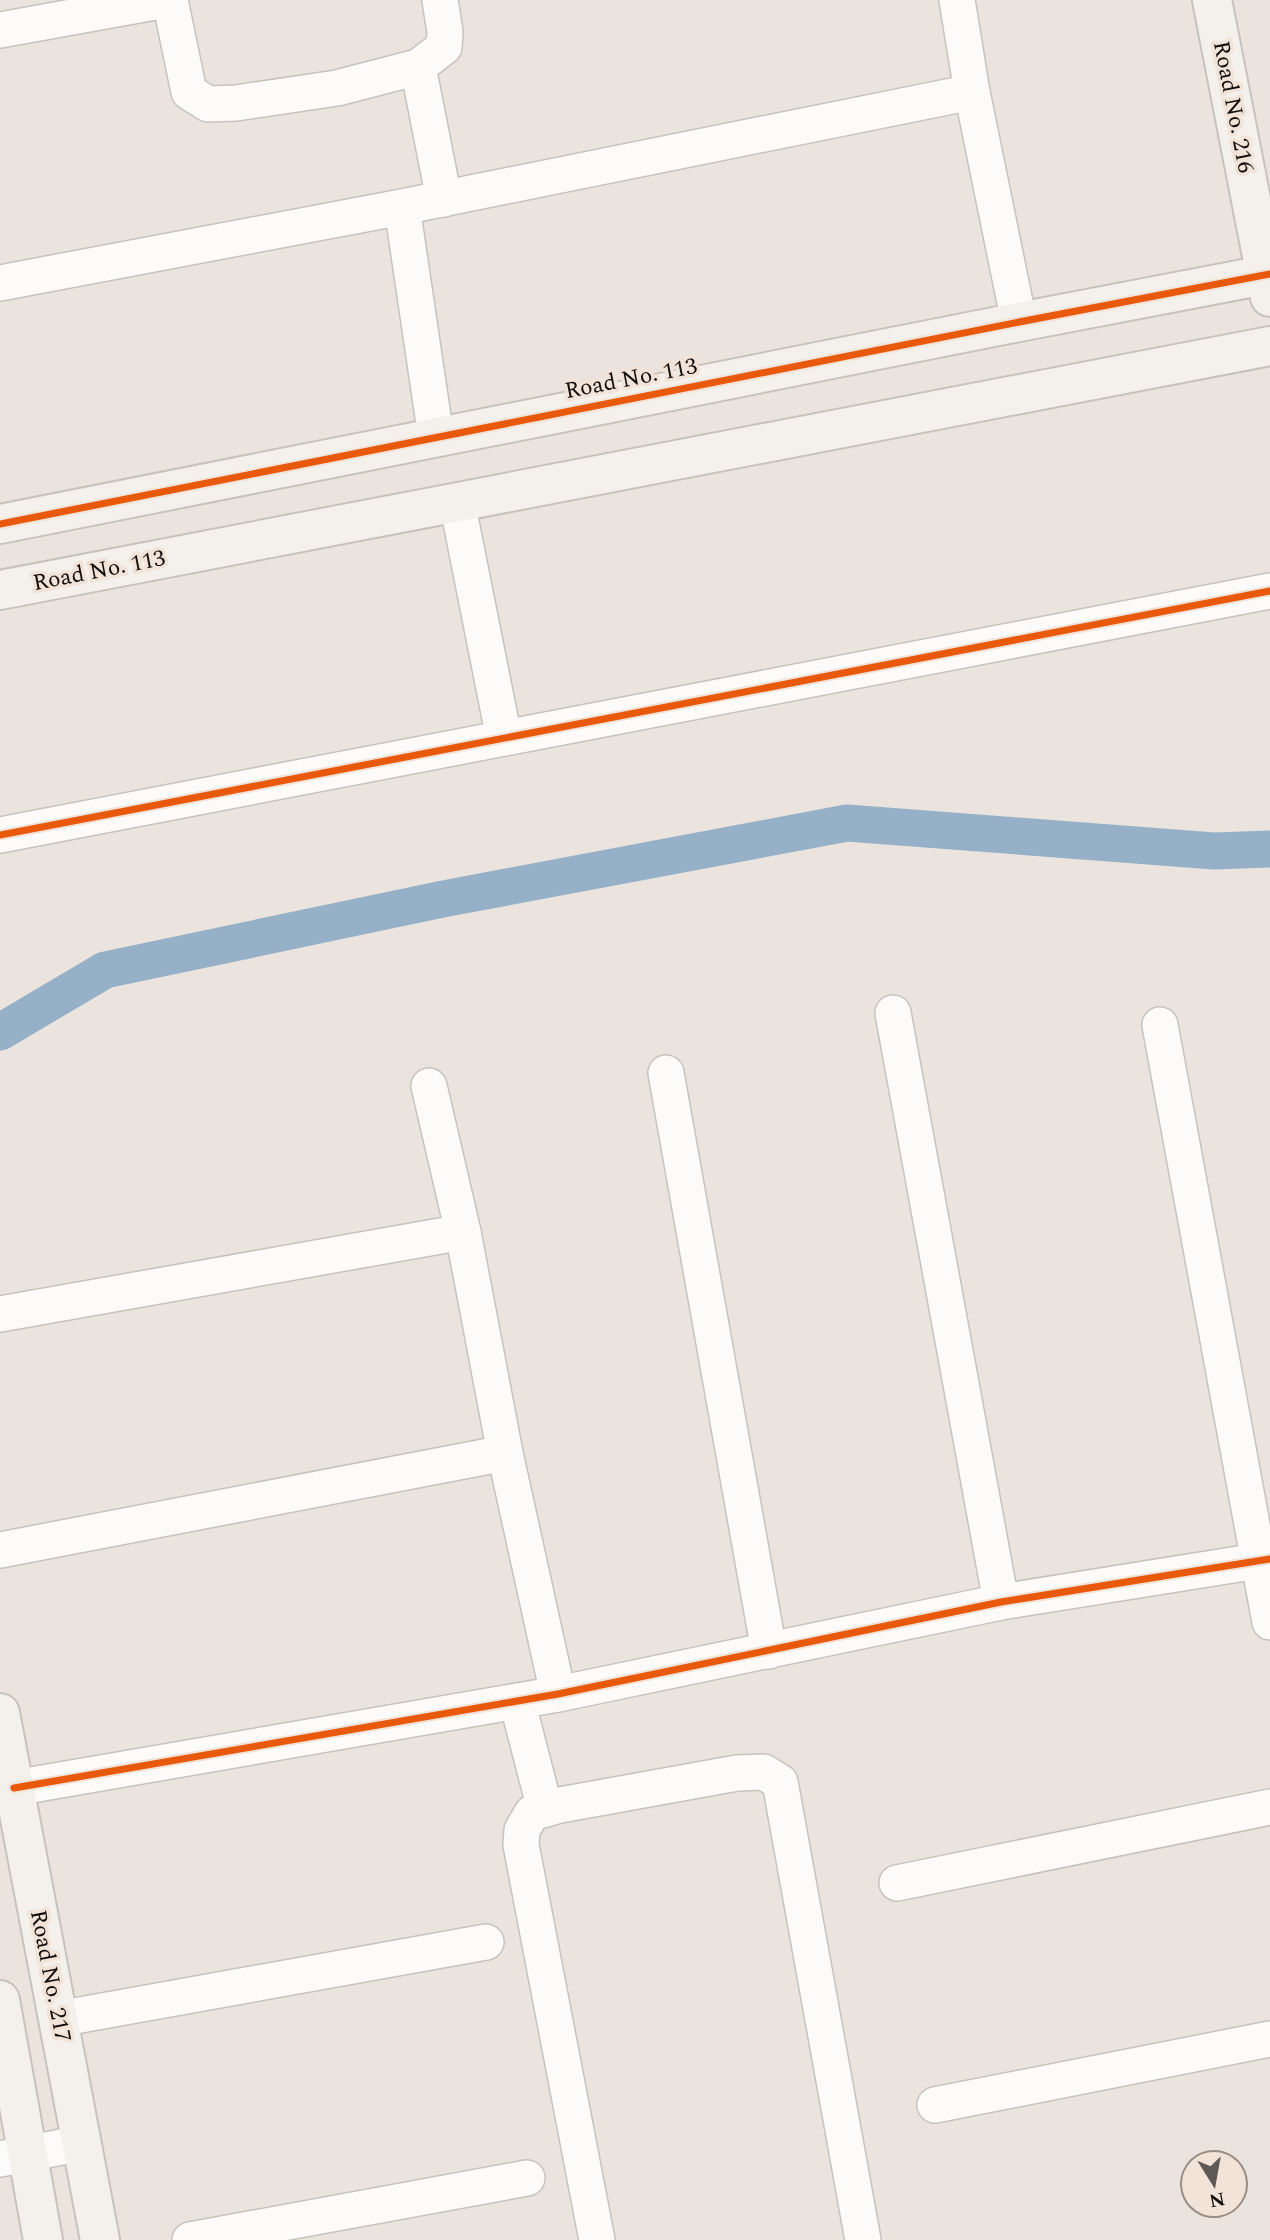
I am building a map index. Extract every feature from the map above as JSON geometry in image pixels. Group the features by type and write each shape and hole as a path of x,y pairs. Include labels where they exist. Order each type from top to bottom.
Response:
{"street":[{"path":"0,30 168,0 189,92 208,104 236,103 337,88 418,67 444,47 445,32 440,0"},
{"path":"957,0 972,92 1019,322"},
{"name":"Road No. 216","path":"1212,0 1269,282"},
{"path":"418,67 444,199"},
{"path":"0,283 444,199 972,92"},
{"path":"402,207 436,438"},
{"name":"Road No. 113","path":"0,524 1019,322 1269,282"},
{"name":"Road No. 113","path":"0,590 1270,346"},
{"path":"457,502 505,738"},
{"path":"0,835 1270,591"},
{"path":"893,1013 1001,1602"},
{"path":"1160,1026 1265,1560 1270,1622"},
{"path":"666,1073 769,1651"},
{"path":"429,1086 463,1231 505,1453 558,1694"},
{"path":"0,1314 463,1231"},
{"path":"0,1550 505,1453"},
{"path":"14,1788 558,1694 1001,1602 1265,1560"},
{"path":"517,1701 545,1809"},
{"name":"Road No. 217","path":"0,1713 100,2240"},
{"path":"597,2240 521,1844 522,1830 532,1813 545,1809 737,1773 764,1772 779,1782 863,2240"},
{"path":"897,1883 1270,1807"},
{"path":"58,2019 486,1942"},
{"path":"0,2000 13,2156 43,2240"},
{"path":"935,2105 1270,2039"},
{"path":"13,2156 82,2143"},
{"path":"190,2240 527,2178"}],"waterway":[{"path":"0,1032 105,970 443,899 847,823 1214,851 1270,849"}],"cycle path":[{"path":"0,524 1270,274"},
{"path":"0,835 1270,591"},
{"path":"14,1788 558,1694 1001,1602 1270,1559"}]}
